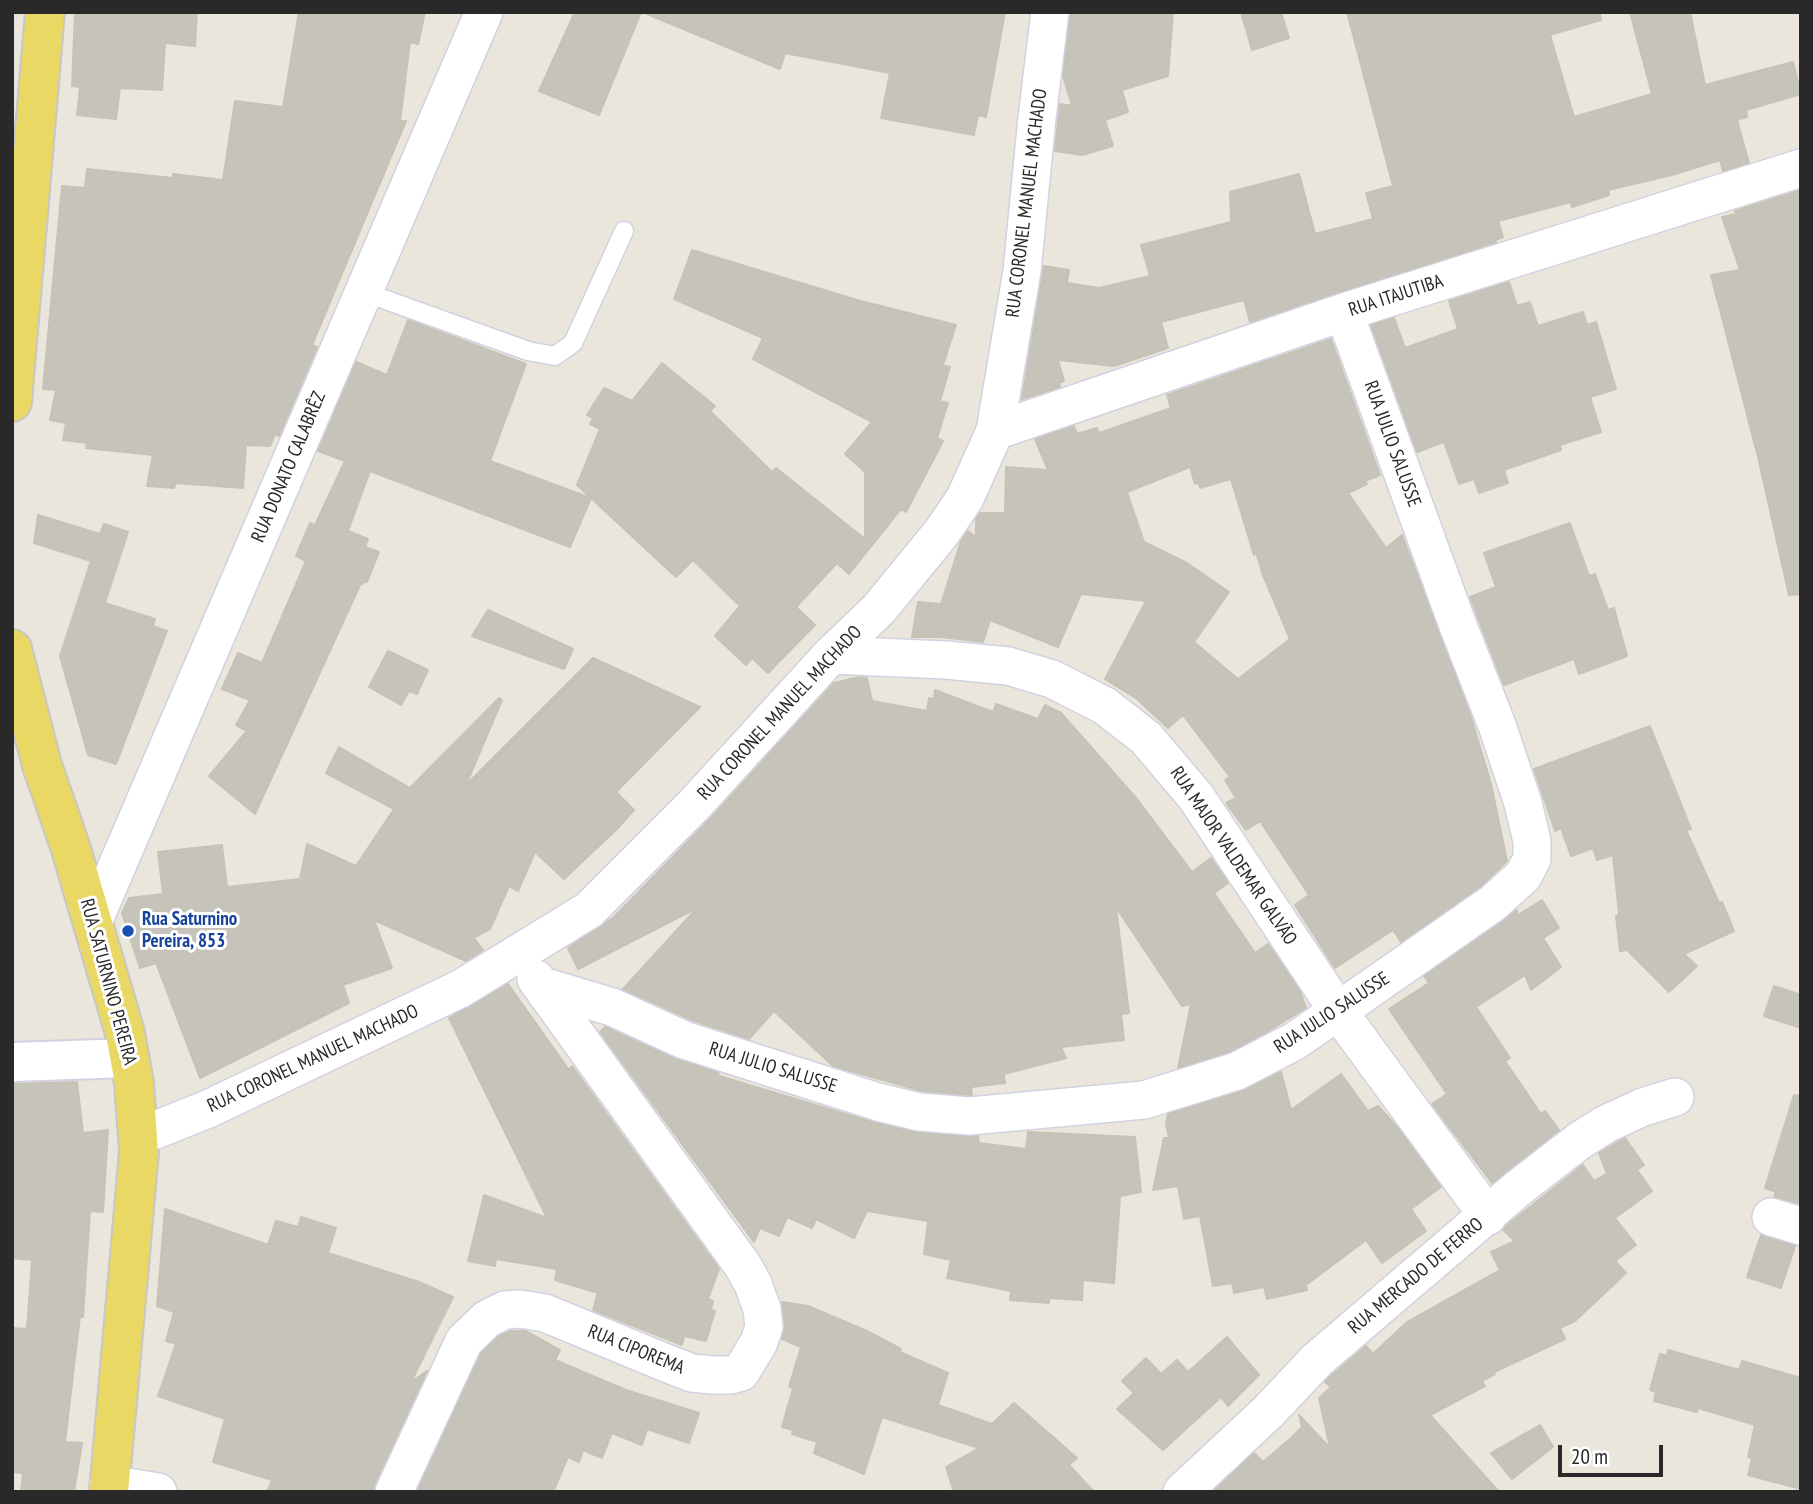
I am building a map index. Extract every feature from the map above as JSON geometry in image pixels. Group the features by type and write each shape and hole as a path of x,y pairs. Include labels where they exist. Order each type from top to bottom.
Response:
{"main road":[{"path":"12,402 20,215 45,12"},
{"name":"RUA SATURNINO PEREIRA","path":"12,649 42,765 93,922 134,1083 139,1152 109,1488"}],"street":[{"name":"RUA DONATO CALABRÊZ","path":"93,922 484,12"},
{"name":"RUA CORONEL MANUEL MACHADO","path":"138,1138 208,1109 449,995 589,910 695,804 831,655 879,609 942,532 965,498 995,431 1022,271 1050,12"},
{"name":"RUA ITAJUTIBA","path":"995,431 1344,312 1801,168"},
{"name":"RUA JULIO SALUSSE","path":"542,986 612,1007 684,1040 878,1102 919,1112 970,1116 1144,1100 1237,1071 1295,1041 1493,903 1523,876 1532,859 1532,841 1523,803 1498,728 1344,312"},
{"name":"RUA MAJOR VALDEMAR GALVÃO","path":"831,655 946,660 1008,666 1052,679 1105,706 1146,738 1196,797 1338,1011 1488,1216"},
{"name":"RUA CIPOREMA","path":"394,1492 464,1340 487,1319 505,1310 520,1309 545,1314 692,1373 713,1376 741,1373 759,1342 764,1326 762,1309 743,1266 518,955"},
{"path":"12,1062 129,1058"},
{"name":"RUA MERCADO DE FERRO","path":"1182,1492 1268,1412 1317,1360 1579,1141 1618,1118 1675,1097"},
{"path":"109,1488 158,1492"}],"lane":[{"path":"364,292 528,351 555,356 573,343 624,231"}],"building":[{"path":"75,12 197,12 195,46 165,43 162,90 120,88 116,119 77,115 80,87 72,86"},
{"path":"299,12 425,12 418,44 410,42 400,121 406,121 312,345 317,347 279,436 275,434 270,446 246,445 243,488 176,483 174,488 147,486 153,455 86,448 87,443 63,440 66,423 50,420 56,390 43,389 62,186 85,188 87,169 223,180 235,101 283,107"},
{"path":"575,12 641,12 599,115 539,91"},
{"path":"642,12 1005,12 986,117 978,115 974,135 881,118 890,73 785,53 780,69"},
{"path":"1071,12 1173,12 1168,76 1122,90 1128,112 1105,120 1113,146 1082,155 1055,151 1060,104 1072,106 1063,76"},
{"path":"1241,12 1281,12 1289,38 1252,50"},
{"path":"1347,12 1600,12 1601,20 1550,35 1574,117 1652,94 1630,12 1690,12 1705,85 1793,62 1801,94 1746,110 1747,117 1737,120 1749,163 1723,171 1720,160 1608,190 1609,195 1572,207 1571,202 1498,221 1503,237 1495,240 1496,242 1250,322 1244,300 1161,322 1168,348 1114,366 1058,360 1064,381 1059,383 1060,387 1022,399 1044,266 1069,270 1067,283 1099,288 1150,276 1141,245 1231,222 1230,192 1299,174 1315,234 1373,219 1366,193 1393,186"},
{"path":"1801,190 1801,594 1789,595 1758,457 1711,275 1740,270 1722,217"},
{"path":"692,250 857,300 956,325 943,365 950,367 940,401 948,403 937,438 943,441 906,512 901,509 849,574 837,563 796,607 815,625 768,673 752,658 746,665 715,636 740,606 693,560 676,577 577,485 600,429 590,424 593,418 587,415 604,388 632,401 662,363 715,406 710,411 772,472 776,468 865,539 865,472 845,454 872,422 753,359 763,338 674,299"},
{"path":"1509,282 1517,306 1530,302 1538,326 1583,312 1587,325 1596,322 1616,389 1590,397 1601,432 1560,445 1561,450 1504,470 1508,483 1479,493 1474,479 1459,484 1444,442 1417,452 1371,325 1394,318 1405,348 1458,329 1449,301"},
{"path":"408,320 526,364 490,461 591,498 570,547 370,471 348,531 368,539 365,547 379,552 367,582 361,583 255,814 209,776 247,731 236,725 250,700 222,689 238,653 262,663 306,561 296,556 310,523 315,525 345,461 318,451 356,362 387,375"},
{"path":"1331,339 1380,475 1365,481 1367,484 1348,493 1386,548 1402,535 1471,717 1491,784 1507,861 1480,887 1401,942 1393,930 1335,968 1295,905 1309,895 1260,821 1246,830 1226,803 1236,798 1225,780 1230,777 1183,715 1168,728 1137,699 1105,679 1146,601 1081,594 1058,647 990,620 983,642 912,637 918,602 941,604 961,541 968,531 976,537 976,519 980,513 1005,513 1006,467 1048,470 1035,439 1074,426 1077,434 1097,428 1099,433 1171,408 1167,395","holes":["1190,467 1195,484 1198,482 1200,488 1231,479 1254,555 1256,552 1290,639 1238,679 1194,642 1229,592 1187,563 1144,542 1127,492"]},
{"path":"38,515 100,534 104,524 128,532 105,603 155,619 153,626 167,631 116,764 88,755 60,656 91,561 34,543"},
{"path":"1570,523 1589,576 1595,574 1608,610 1614,608 1627,656 1579,674 1574,659 1504,685 1470,597 1496,587 1484,553"},
{"path":"488,610 573,649 564,669 472,636"},
{"path":"388,651 428,670 417,694 409,691 401,705 369,687"},
{"path":"593,658 700,707 616,792 634,810 617,829 564,879 535,852 518,891 509,886 490,929 474,938 483,950 466,961 374,920 392,968 343,985 349,1003 200,1078 156,963 140,968 122,913 129,898 163,894 158,852 222,845 227,887 300,879 307,844 356,866 394,809 326,773 339,747 410,788 499,698 502,700 466,785"},
{"path":"859,677 867,678 872,701 927,711 929,698 934,699 935,690 993,712 996,704 1038,719 1045,705 1061,713 1137,799 1192,872 1211,858 1228,883 1214,893 1255,953 1268,944 1300,991 1306,1008 1229,1052 1178,1068 1191,1004 1182,1006 1116,907 1129,1013 1121,1014 1124,1040 1061,1047 1066,1058 1004,1074 1005,1083 971,1087 970,1095 922,1091 833,1066 774,1011 749,1039 692,1020 623,989 697,908 578,969 568,948 614,917 711,818 834,683"},
{"path":"1650,726 1691,829 1686,830 1734,931 1684,954 1697,966 1669,992 1627,950 1620,951 1613,855 1597,860 1593,848 1571,856 1561,828 1555,831 1534,769"},
{"path":"1542,900 1559,928 1543,938 1561,967 1531,990 1525,975 1476,1007 1510,1058 1505,1061 1541,1114 1545,1111 1559,1130 1492,1183 1432,1104 1447,1094 1389,1009 1429,983 1424,976 1517,910 1518,915"},
{"path":"508,984 569,1070 572,1066 719,1269 708,1299 713,1301 711,1310 715,1311 706,1341 684,1336 682,1345 593,1310 598,1293 555,1280 557,1269 496,1259 495,1266 468,1261 484,1195 547,1218 449,1018"},
{"path":"1774,986 1801,995 1801,1028 1764,1016"},
{"path":"605,1027 675,1059 719,1073 716,1075 914,1132 978,1136 979,1143 1026,1149 1028,1132 1135,1137 1141,1192 1120,1196 1114,1283 1083,1280 1082,1300 1049,1298 1049,1303 1010,1300 1011,1291 947,1278 951,1260 924,1254 928,1221 867,1211 854,1238 816,1219 812,1228 787,1217 779,1236 760,1228 754,1242 600,1032"},
{"path":"1281,1072 1291,1110 1341,1074 1368,1111 1378,1106 1398,1128 1441,1187 1411,1209 1426,1231 1382,1263 1366,1240 1306,1285 1307,1290 1267,1299 1264,1287 1234,1293 1232,1283 1213,1286 1200,1216 1184,1219 1178,1186 1153,1190 1164,1138 1169,1138 1166,1124 1168,1114 1243,1091"},
{"path":"77,1082 83,1133 108,1130 103,1212 90,1211 83,1317 80,1316 65,1442 82,1443 74,1492 21,1492 23,1473 12,1472 12,1328 27,1329 32,1260 12,1258 12,1084"},
{"path":"1794,1095 1801,1096 1801,1204 1774,1197 1776,1192 1765,1188"},
{"path":"1625,1138 1644,1165 1637,1170 1652,1191 1615,1218 1636,1245 1615,1261 1626,1273 1575,1321 1560,1328 1565,1339 1494,1372 1495,1374 1482,1381 1485,1386 1430,1415 1499,1492 1213,1492 1254,1453 1263,1462 1290,1439 1302,1427 1299,1415 1330,1448 1319,1398 1331,1387 1325,1382 1366,1346 1373,1354 1407,1322 1500,1270 1491,1252 1515,1241 1503,1230 1506,1226 1583,1165 1594,1181 1607,1174 1599,1153"},
{"path":"165,1209 268,1245 276,1221 298,1227 301,1217 336,1228 328,1253 419,1282 453,1297 411,1382 427,1371 373,1492 267,1492 272,1480 213,1462 225,1419 158,1396 176,1344 166,1341 174,1312 157,1306"},
{"path":"1761,1235 1795,1246 1781,1288 1747,1277"},
{"path":"782,1302 808,1306 867,1331 901,1349 900,1352 948,1373 938,1405 992,1424 1014,1403 1077,1458 1069,1465 1094,1492 954,1492 946,1467 979,1448 882,1417 864,1474 814,1453 817,1442 792,1434 793,1430 782,1427 793,1388 789,1387 801,1347 782,1339 785,1325"},
{"path":"511,1331 526,1331 560,1350 555,1360 626,1390 699,1413 689,1443 647,1429 642,1445 612,1433 602,1458 583,1450 579,1462 568,1457 553,1492 417,1492 481,1353 499,1336"},
{"path":"1227,1337 1259,1375 1228,1406 1221,1397 1163,1450 1117,1409 1134,1393 1122,1381 1146,1358 1161,1374 1177,1360 1188,1372"},
{"path":"1668,1350 1739,1370 1742,1361 1801,1378 1801,1489 1748,1475 1752,1458 1748,1457 1755,1425 1698,1408 1697,1412 1654,1401 1656,1392 1650,1390 1660,1354 1667,1356"},
{"path":"1540,1425 1553,1447 1512,1479 1491,1453"}],"place":[{"name":"Rua Saturnino Pereira, 853","path":"128,931"}]}
